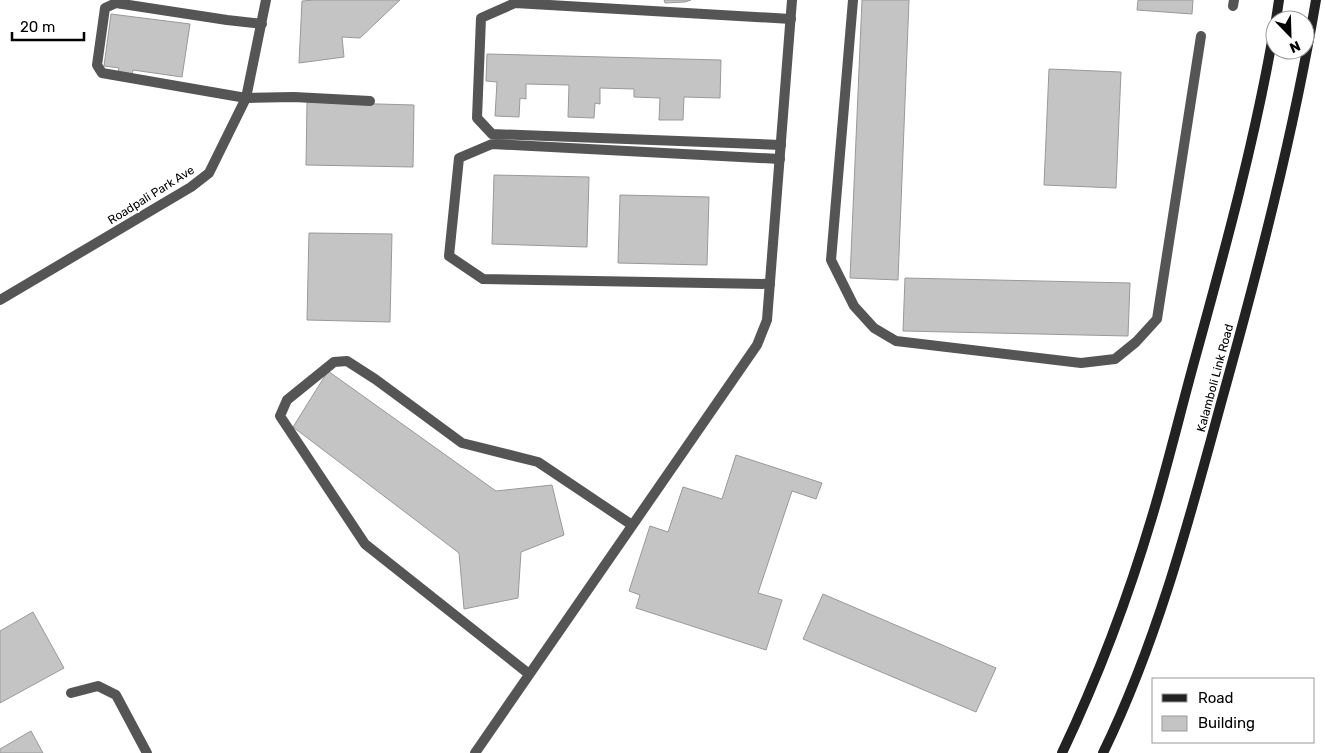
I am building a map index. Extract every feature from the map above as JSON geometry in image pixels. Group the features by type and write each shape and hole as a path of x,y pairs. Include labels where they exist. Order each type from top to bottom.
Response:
{"main road":[{"name":"Kalamboli Link Road","path":"1103,753 1135,678 1187,528 1259,261 1307,54 1316,0"},
{"name":"Kalamboli Link Road","path":"1062,753 1101,665 1152,517 1226,244 1267,60"}],"street":[{"name":"Roadpali Park Ave","path":"0,300 191,187 209,173 246,98 266,0"},
{"path":"475,753 757,345 767,320 792,0"},
{"path":"853,0 831,260 854,306 874,328 896,341 1081,363 1115,359 1136,342 1157,319 1201,36"},
{"path":"262,24 116,2 105,8 97,65 102,73 246,98 294,97 370,101"},
{"path":"781,145 492,134 477,118 481,18 516,3 791,20"},
{"path":"770,284 483,279 449,256 459,158 492,144 780,159"},
{"path":"529,674 365,544 280,416 287,400 334,362 347,361 375,379 462,443 538,462 632,526"},
{"path":"71,692 98,686 116,695 147,753"}],"building":[{"path":"400,0 360,38 342,37 344,57 299,63 302,1"},
{"path":"664,0 691,0 665,3"},
{"path":"862,0 909,0 898,280 850,278"},
{"path":"1138,0 1193,0 1192,14 1137,10"},
{"path":"111,14 190,24 182,77 133,70 132,74 118,72 119,68 104,66"},
{"path":"487,54 721,60 720,98 684,97 683,120 659,120 660,98 634,97 634,89 600,88 600,104 595,103 594,118 568,117 569,85 526,84 526,99 520,98 519,117 495,116 497,82 486,81"},
{"path":"1049,69 1121,72 1116,188 1044,185"},
{"path":"307,102 414,105 413,167 306,165"},
{"path":"494,175 589,177 587,247 492,244"},
{"path":"620,195 709,197 707,265 618,263"},
{"path":"309,233 392,234 390,322 307,320"},
{"path":"905,278 1130,283 1128,336 903,331"},
{"path":"328,371 496,491 552,485 564,535 521,552 518,598 464,609 459,553 293,427"},
{"path":"736,455 822,483 816,499 792,491 758,593 782,600 766,650 636,608 640,595 629,591 650,526 668,532 683,487 722,499"},
{"path":"823,594 996,668 976,712 803,639"},
{"path":"33,612 64,668 0,703 0,631"},
{"path":"31,731 43,753 0,753 0,749"}]}
